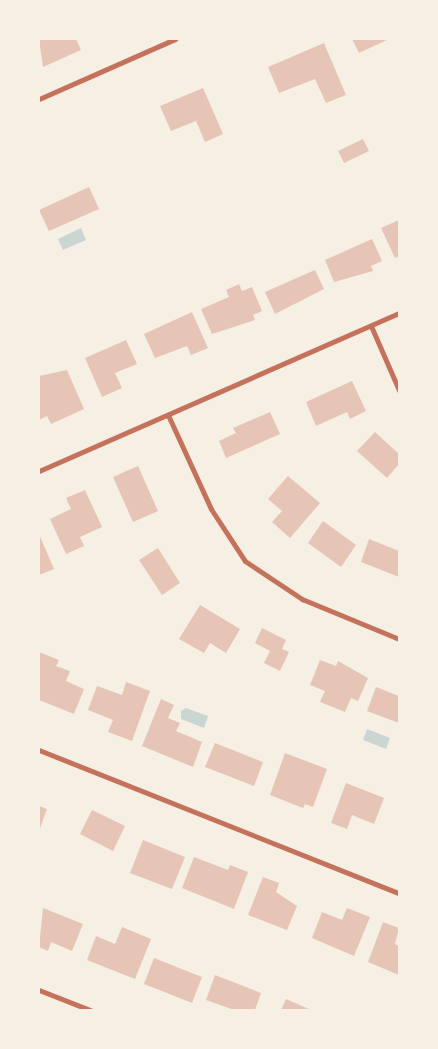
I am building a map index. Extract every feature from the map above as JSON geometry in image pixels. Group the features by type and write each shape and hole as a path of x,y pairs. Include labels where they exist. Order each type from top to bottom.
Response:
{"street":[{"path":"39,99 175,39"},
{"path":"39,471 399,313"},
{"path":"371,326 399,390"},
{"path":"168,415 211,509 245,561 302,599 399,639"},
{"path":"39,750 399,893"},
{"path":"39,990 90,1010"}],"shaded area":[{"path":"81,228 86,240 63,250 58,239"},
{"path":"186,708 208,716 204,728 181,719 181,711"},
{"path":"367,729 390,738 386,749 363,740"}],"building":[{"path":"39,39 76,39 81,50 43,67"},
{"path":"352,39 389,39 359,53"},
{"path":"324,43 346,95 326,103 315,79 279,93 268,67"},
{"path":"203,88 223,134 205,142 196,121 171,131 160,106"},
{"path":"363,139 369,151 344,163 338,151"},
{"path":"89,187 99,209 49,231 39,210"},
{"path":"399,220 399,256 395,258 381,228"},
{"path":"372,239 382,261 371,266 373,271 334,282 325,260"},
{"path":"315,270 324,289 275,314 265,292"},
{"path":"239,284 242,291 252,287 262,311 253,315 255,320 212,334 201,309 229,297 226,290"},
{"path":"192,312 208,348 191,355 187,346 155,358 144,334"},
{"path":"126,340 137,364 115,373 122,388 102,397 85,358"},
{"path":"67,370 84,409 51,424 47,416 39,420 39,376"},
{"path":"352,381 366,411 350,419 347,412 316,426 306,402"},
{"path":"270,412 280,434 226,458 219,441 236,433 233,428"},
{"path":"375,432 399,454 399,464 387,478 357,451"},
{"path":"138,466 158,511 133,522 113,477"},
{"path":"288,476 320,503 290,538 272,522 282,511 268,499"},
{"path":"85,490 102,527 80,537 84,546 66,554 50,519 71,509 66,498"},
{"path":"323,521 356,545 341,567 308,543"},
{"path":"39,534 54,569 39,575"},
{"path":"369,539 399,551 399,577 361,562"},
{"path":"158,548 180,583 162,595 139,560"},
{"path":"200,605 240,629 226,653 210,643 204,653 179,639"},
{"path":"262,628 286,640 282,649 289,652 280,671 264,663 270,651 255,643"},
{"path":"39,652 59,660 56,666 70,671 66,681 84,689 74,714 39,700"},
{"path":"320,660 336,666 338,661 368,678 358,701 351,698 345,712 320,702 325,691 310,685"},
{"path":"126,682 150,691 132,741 108,732 113,720 88,710 97,686 122,695"},
{"path":"376,687 399,696 399,723 367,711"},
{"path":"161,699 174,705 168,718 180,723 176,731 202,742 193,767 142,746"},
{"path":"215,743 263,762 254,786 205,767"},
{"path":"285,753 327,769 313,807 305,804 303,808 270,795"},
{"path":"346,783 384,798 374,824 352,815 347,829 331,823"},
{"path":"39,806 47,809 39,831"},
{"path":"92,810 125,826 113,851 80,834"},
{"path":"143,840 185,857 172,889 130,873"},
{"path":"194,857 228,870 230,865 248,872 234,909 182,888"},
{"path":"263,877 279,883 276,892 297,906 287,930 248,915"},
{"path":"43,908 83,924 72,951 51,942 48,951 39,947"},
{"path":"347,908 370,917 354,956 312,938 322,912 342,920"},
{"path":"383,922 399,928 395,944 399,946 399,975 368,962"},
{"path":"122,927 151,939 135,979 87,960 96,936 115,944"},
{"path":"154,958 202,977 192,1003 144,984"},
{"path":"215,975 261,993 255,1010 234,1010 206,1000"},
{"path":"286,999 311,1010 281,1010"}]}
